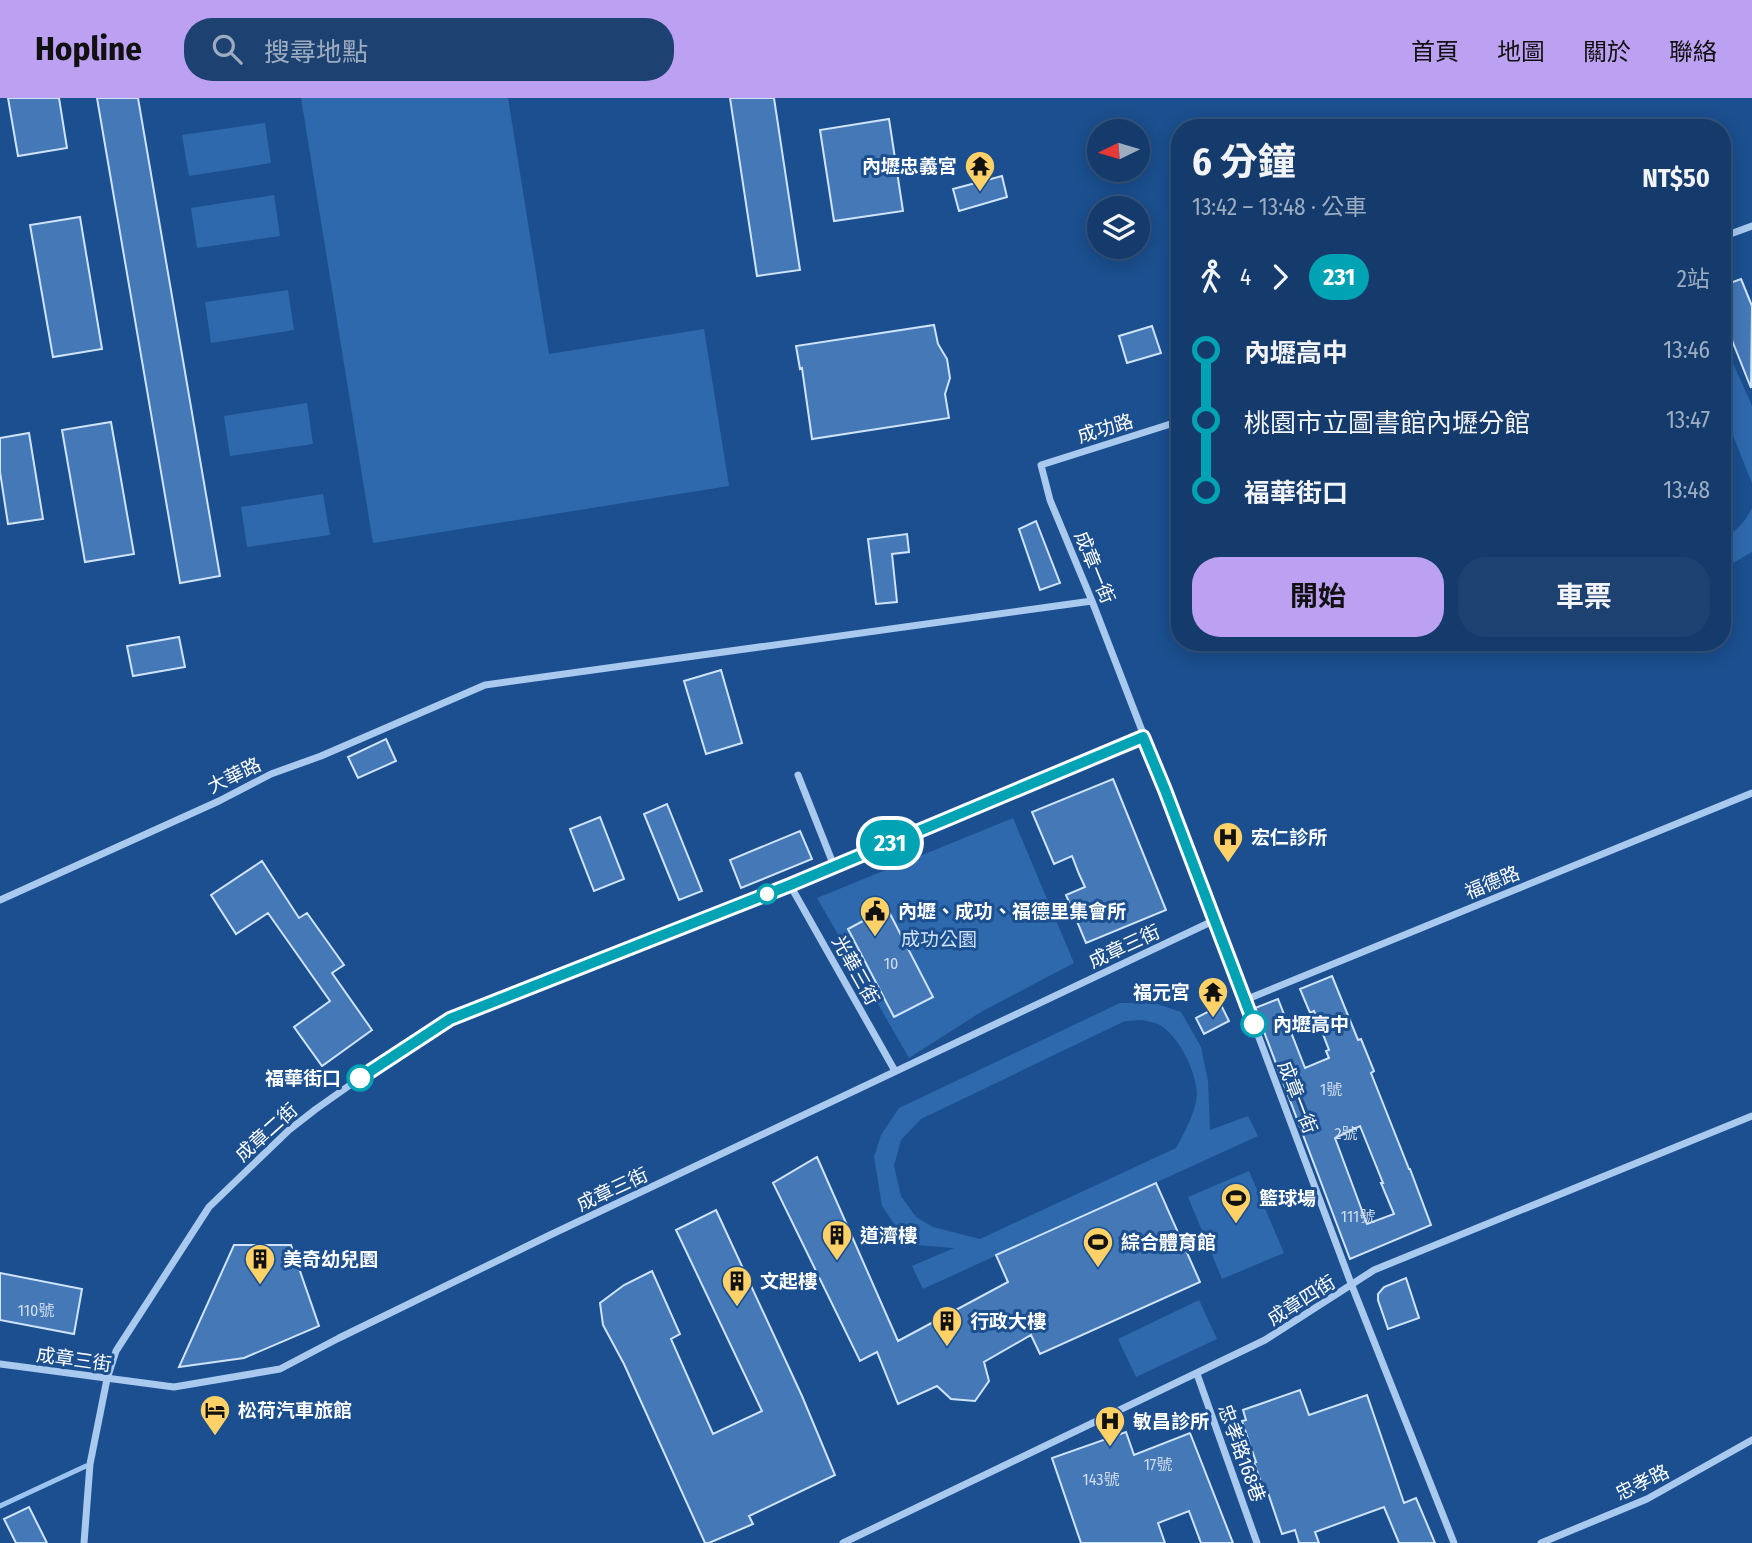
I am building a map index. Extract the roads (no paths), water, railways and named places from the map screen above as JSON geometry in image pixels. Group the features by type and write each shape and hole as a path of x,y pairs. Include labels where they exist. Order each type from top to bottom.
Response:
{"street":[{"path":"1731,234 1752,226"},
{"name":"成功路","path":"1041,465 1171,424"},
{"name":"成章一街","path":"1041,465 1050,500 1092,601 1352,1286 1454,1543"},
{"name":"大華路","path":"0,900 219,801 271,774 485,685 1092,601"},
{"name":"成章二街","path":"84,1543 90,1464 107,1379 116,1351 209,1207 289,1130 316,1109 450,1019 790,885 1143,737"},
{"path":"798,775 834,866"},
{"name":"福德路","path":"1245,1000 1752,793"},
{"name":"光華三街","path":"790,885 895,1071"},
{"name":"成章三街","path":"0,1364 174,1387 280,1369 895,1071 1215,920"},
{"name":"成章四街","path":"844,1543 1265,1340 1374,1270 1752,1116"},
{"name":"忠孝路168巷","path":"1197,1374 1257,1543"},
{"name":"忠孝路","path":"1541,1543 1647,1499 1752,1440"}],"waterway":[{"path":"0,1506 86,1466"}],"place":[{"name":"內壢忠義宮","path":"980,193"},
{"name":"宏仁診所","path":"1228,864"},
{"name":"內壢、成功、福德里集會所","path":"875,938"},
{"name":"福元宮","path":"1213,1019"},
{"name":"內壢高中","path":"1254,1024"},
{"name":"福華街口","path":"360,1078"},
{"name":"籃球場","path":"1236,1225"},
{"name":"道濟樓","path":"837,1262"},
{"name":"綜合體育館","path":"1098,1269"},
{"name":"美奇幼兒園","path":"260,1286"},
{"name":"文起樓","path":"737,1308"},
{"name":"行政大樓","path":"947,1348"},
{"name":"松荷汽車旅館","path":"215,1437"},
{"name":"敏昌診所","path":"1110,1448"}],"park label":[{"name":"成功公園","path":"939,939"}]}
